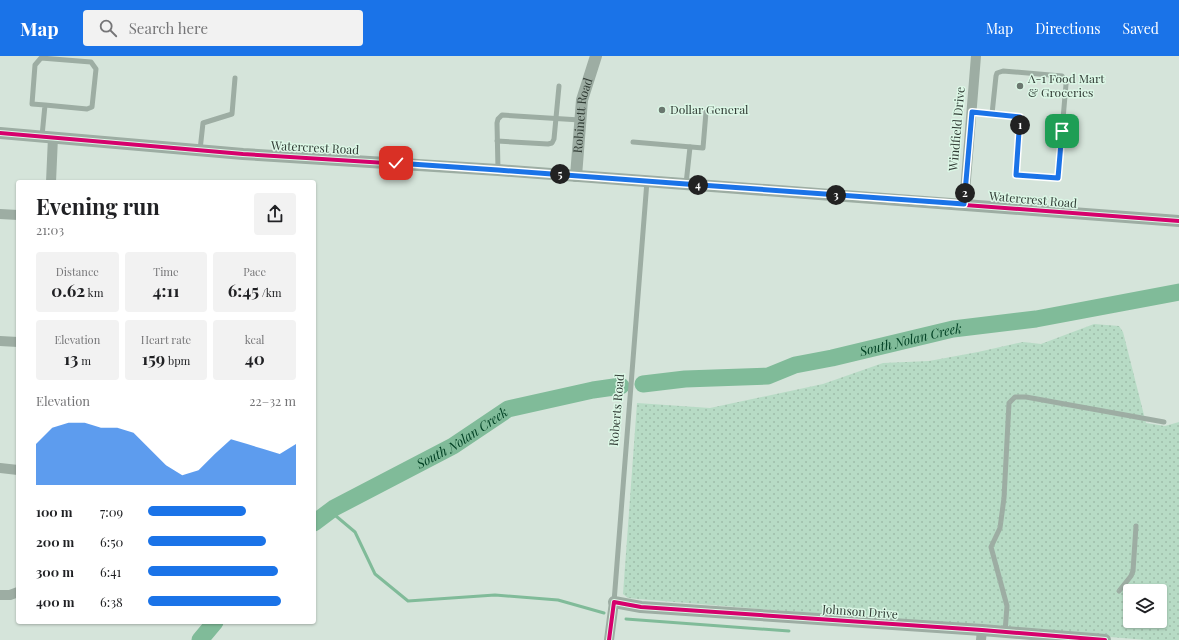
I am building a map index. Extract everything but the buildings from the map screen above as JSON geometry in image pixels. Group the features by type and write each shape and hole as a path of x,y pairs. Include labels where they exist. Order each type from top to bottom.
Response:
{"street":[{"name":"Robinett Road","path":"576,176 582,100 596,56"},
{"name":"Windfield Drive","path":"964,204 976,56"},
{"name":"Watercrest Road","path":"0,132 243,154 498,170 1179,221"},
{"path":"48,136 51,180"},
{"path":"0,214 16,215"},
{"path":"0,341 16,342"},
{"path":"0,468 16,470"},
{"path":"0,595 16,592"},
{"name":"Johnson Drive","path":"614,602 641,607 981,635 1005,632 1105,640"},
{"name":"Roberts Road","path":"609,640 614,602"}],"lane":[{"path":"41,58 91,62 96,69 92,107 87,109 45,105 32,104 35,65 41,58"},
{"path":"972,112 1020,117 1016,175 1058,178 1066,84 1062,76 1003,71 998,72 996,76 992,114"},
{"path":"200,150 203,122 232,114 235,78"},
{"path":"497,141 552,143 554,139 559,86"},
{"path":"45,105 48,136"},
{"path":"633,142 703,148 706,112"},
{"path":"498,170 497,123 498,119 502,116 580,120"},
{"path":"686,184 690,147"},
{"name":"Roberts Road","path":"614,602 647,181"},
{"path":"1005,632 1007,606 991,547 1000,528 1004,498 1010,403 1015,397 1026,397 1164,422"},
{"path":"1119,592 1133,571 1136,526"}],"green space":[{"path":"1094,324 1119,326 1123,332 1146,423 1165,426 1179,422 1179,640 1147,640 638,599 628,598 623,594 637,403 710,408 823,384 883,363 929,361 1023,342 1041,344"}],"waterway":[{"name":"South Nolan Creek","path":"643,384 685,379 768,376 795,365 832,358 953,329 1036,319 1179,292"},
{"name":"South Nolan Creek","path":"316,522 334,508 453,446 508,409 593,390 621,386"},
{"path":"330,511 355,532 375,574 408,601 495,595 558,600 604,613"},
{"path":"626,619 789,631"},
{"name":"South Nolan Creek","path":"200,640 213,624"}],"cycle path":[{"path":"0,133 243,154 498,170 1179,221"},
{"path":"609,640 614,602 641,607 982,630 1105,640"}],"place":[{"name":"A-1 Food Mart & Groceries","path":"1020,86"},
{"name":"Dollar General","path":"662,110"}],"route":[{"path":"396,163 964,204 972,112 1020,117 1016,175 1058,178 1062,131"}]}
